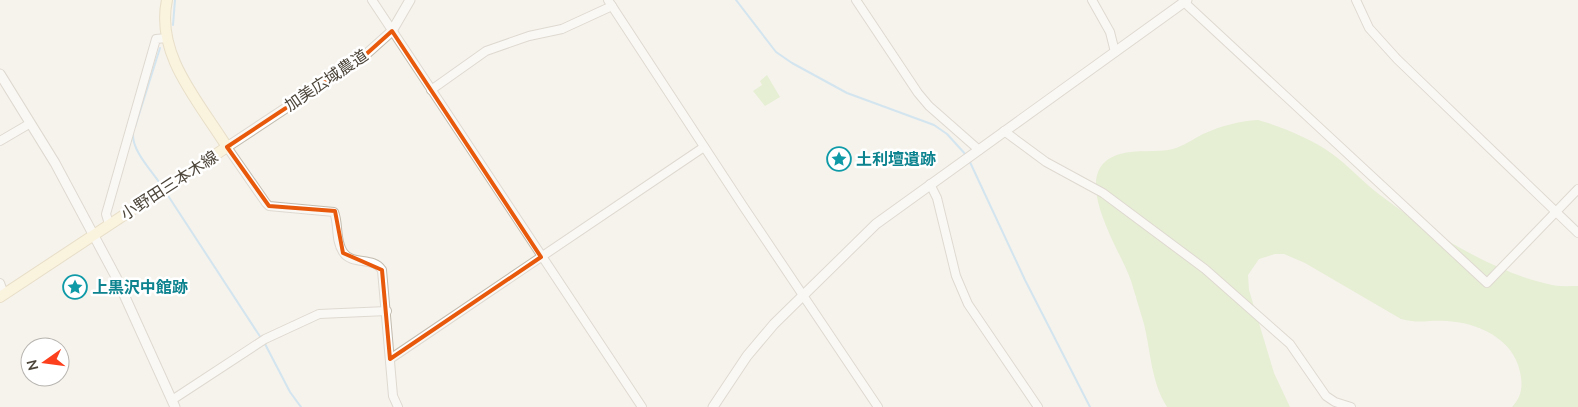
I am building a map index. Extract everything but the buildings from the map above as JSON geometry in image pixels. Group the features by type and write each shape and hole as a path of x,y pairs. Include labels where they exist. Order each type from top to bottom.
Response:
{"main road":[{"name":"小野田三本木線","path":"2,295 227,147 177,67 167,38 165,9 167,0"}],"street":[{"path":"372,0 642,407"},
{"name":"加美広域農道","path":"227,147 363,57 392,30 410,0"},
{"path":"856,0 918,93 977,152"},
{"path":"1092,0 1110,32 1115,52"},
{"path":"1356,0 1369,28 1380,41 1578,233"},
{"path":"712,407 747,356 803,294 876,224 1186,1 1486,283 1578,189"},
{"path":"431,90 486,51 530,36 562,29 610,3 878,407"},
{"path":"109,224 106,214 156,39 167,38"},
{"path":"0,74 55,164 94,235 116,277 174,404 265,339 319,314 387,311"},
{"path":"0,141 29,124"},
{"path":"1004,132 1046,162 1103,193 1206,269 1290,344 1326,396 1335,402 1351,407"},
{"path":"227,147 269,206 334,212 339,244 343,253 354,260 372,263 382,270 393,396 398,407"},
{"path":"390,359 704,147"},
{"path":"930,184 937,198 956,276 968,304 1038,407"},
{"path":"0,283 2,295"}],"highlighted area":[{"path":"392,31 541,257 390,359 382,270 343,253 335,211 269,206 227,147 363,57"}],"green space":[{"path":"767,75 780,97 765,106 753,91 762,85 760,81"},
{"path":"1258,120 1296,134 1323,148 1417,222 1482,260 1504,270 1555,286 1578,286 1578,407 1512,407 1521,391 1520,372 1510,350 1492,334 1458,322 1424,322 1401,319 1305,263 1284,254 1275,254 1259,259 1248,275 1249,290 1274,373 1290,407 1167,407 1155,377 1144,324 1132,284 1102,214 1097,194 1097,177 1104,163 1120,154 1173,149 1217,129 1237,123"}],"waterway":[{"path":"173,25 175,0"},
{"path":"736,0 776,52 792,63 847,93 934,125 947,134 967,156"},
{"path":"135,127 160,48"},
{"path":"133,134 139,154 161,185"},
{"path":"969,160 1025,280 1090,407"},
{"path":"165,191 261,338"},
{"path":"264,342 290,392 301,407"}],"place":[{"name":"土利壇遺跡","path":"839,159"},
{"name":"上黒沢中館跡","path":"75,287"}]}
